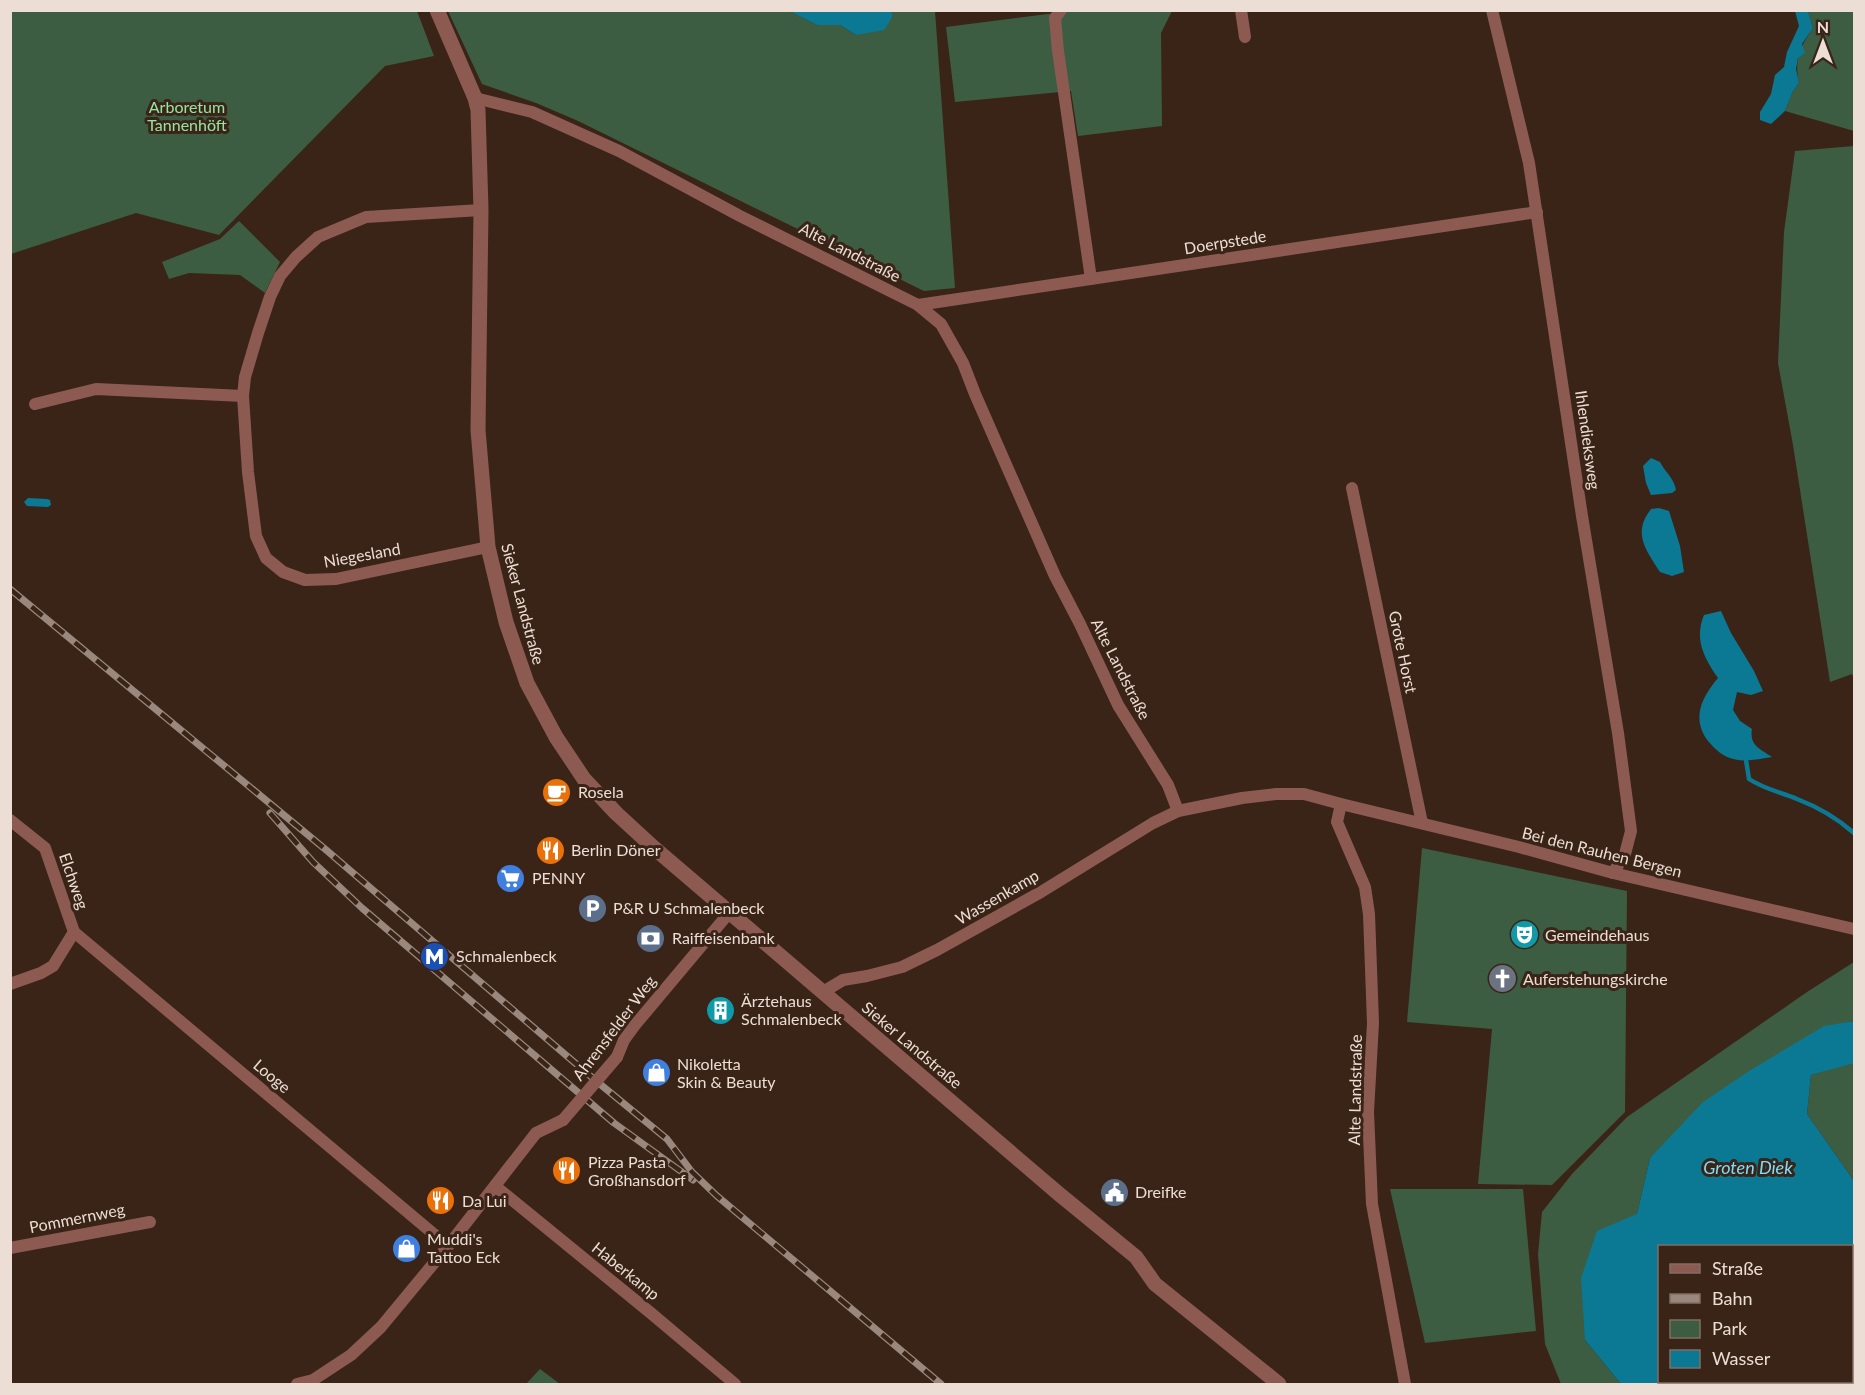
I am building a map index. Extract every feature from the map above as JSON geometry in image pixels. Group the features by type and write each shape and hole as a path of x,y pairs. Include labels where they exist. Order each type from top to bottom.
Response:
{"street":[{"name":"Sieker Landstraße","path":"437,10 475,98 478,120 481,210 478,430 488,547 506,622 526,683 556,737 584,779 653,847 1059,1194 1136,1257 1155,1284 1279,1384"},
{"path":"1061,10 1055,18 1091,279"},
{"path":"1241,10 1245,37"},
{"name":"Ihlendieksweg","path":"1492,10 1529,163 1582,516 1601,622 1631,831 1625,854 1612,873"},
{"name":"Alte Landstraße","path":"475,98 532,112 619,151 740,216 918,305 941,324 963,363 1055,576 1119,705 1168,785 1178,811"},
{"name":"Niegesland","path":"481,210 366,218 318,237 280,276 267,306 248,366 243,396 248,472 256,536 266,558 283,572 305,580 336,579 488,547"},
{"name":"Doerpstede","path":"918,305 1537,212"},
{"path":"34,404 96,389 243,396"},
{"name":"Grote Horst","path":"1352,488 1422,823"},
{"path":"1178,811 1242,798 1276,794 1305,794 1341,804"},
{"name":"Alte Landstraße","path":"1341,804 1337,822 1365,887 1369,914 1373,1023 1368,1112 1372,1204 1405,1384"},
{"name":"Bei den Rauhen Bergen","path":"1341,804 1612,873 1854,929"},
{"name":"Wassenkamp","path":"824,992 843,980 902,967 937,950 1041,892 1153,823 1178,811"},
{"name":"Elchweg","path":"10,820 45,848 74,932"},
{"name":"Ahrensfelder Weg","path":"297,1384 313,1382 351,1356 381,1327 536,1133 562,1120 617,1057 624,1040 635,1025 729,913"},
{"path":"10,984 41,973 53,966 74,932"},
{"name":"Looge","path":"74,932 448,1246"},
{"name":"Haberkamp","path":"495,1186 735,1384"},
{"name":"Pommernweg","path":"10,1248 150,1222"}],"green space":[{"name":"Arboretum Tannenhöft","path":"10,11 417,11 434,56 385,66 219,235 136,213 11,254"},
{"path":"448,11 789,11 817,25 840,25 856,35 893,17 891,11 935,11 955,288 924,291 576,120 482,84"},
{"path":"1072,11 1172,11 1161,33 1162,126 1078,136 1071,91 955,102 946,27"},
{"path":"1808,11 1854,11 1854,131 1785,111 1799,83 1797,67 1799,54 1813,28"},
{"path":"1854,146 1854,679 1852,674 1830,682 1778,363 1784,232 1795,151"},
{"path":"239,221 280,262 265,293 240,275 189,273 169,279 162,262 220,239"},
{"path":"1422,848 1627,891 1625,1112 1552,1185 1478,1184 1492,1029 1407,1022"},
{"path":"1854,962 1854,1021 1824,1027 1650,1158 1637,1214 1585,1340 1621,1384 1561,1384 1545,1344 1538,1254 1542,1212 1572,1174 1627,1117"},
{"path":"1853,1062 1854,1181 1807,1114 1811,1075"},
{"path":"1390,1189 1523,1189 1536,1331 1425,1343"},
{"path":"540,1369 560,1384 526,1384"}],"water":[{"path":"789,11 891,11 893,16 884,30 856,35 840,25 817,25"},
{"path":"1795,11 1808,11 1813,28 1802,44 1805,53 1798,58 1796,69 1799,83 1785,111 1771,124 1760,120 1760,112 1771,94 1775,75 1784,67 1787,52 1799,26"},
{"path":"1651,458 1660,462 1671,479 1676,490 1672,493 1651,495 1643,466"},
{"path":"28,498 47,499 50,500 51,505 48,507 27,506 24,502"},
{"path":"1659,508 1669,511 1680,546 1684,572 1672,576 1660,572 1643,541 1642,526 1645,518 1651,509"},
{"path":"1721,611 1763,691 1751,695 1737,692 1733,710 1740,721 1752,729 1752,739 1756,746 1772,757 1756,760 1730,758 1715,749 1708,741 1700,724 1699,716 1703,700 1718,678 1702,648 1701,624 1704,615"},
{"name":"Groten Diek","path":"1854,1021 1854,1063 1811,1075 1807,1114 1854,1181 1854,1384 1621,1384 1585,1340 1581,1278 1597,1231 1637,1214 1650,1158 1703,1102 1824,1026"}],"waterway":[{"path":"1746,760 1749,779 1820,810 1854,833"}],"railway":[{"path":"10,589 325,849 667,1139 692,1172 717,1196 941,1384"},
{"path":"270,813 313,862 362,908 614,1123 693,1180"}],"place":[{"name":"Rosela","path":"557,792"},
{"name":"Berlin Döner","path":"550,850"},
{"name":"PENNY","path":"511,878"},
{"name":"P&R U Schmalenbeck","path":"592,908"},
{"name":"Gemeindehaus","path":"1524,935"},
{"name":"Raiffeisenbank","path":"651,938"},
{"name":"Schmalenbeck","path":"435,956"},
{"name":"Auferstehungskirche","path":"1502,979"},
{"name":"Ärztehaus Schmalenbeck","path":"720,1010"},
{"name":"Nikoletta Skin & Beauty","path":"656,1073"},
{"name":"Pizza Pasta Großhansdorf","path":"567,1171"},
{"name":"Dreifke","path":"1114,1192"},
{"name":"Da Lui","path":"441,1201"},
{"name":"Muddi's Tattoo Eck","path":"406,1248"}]}
